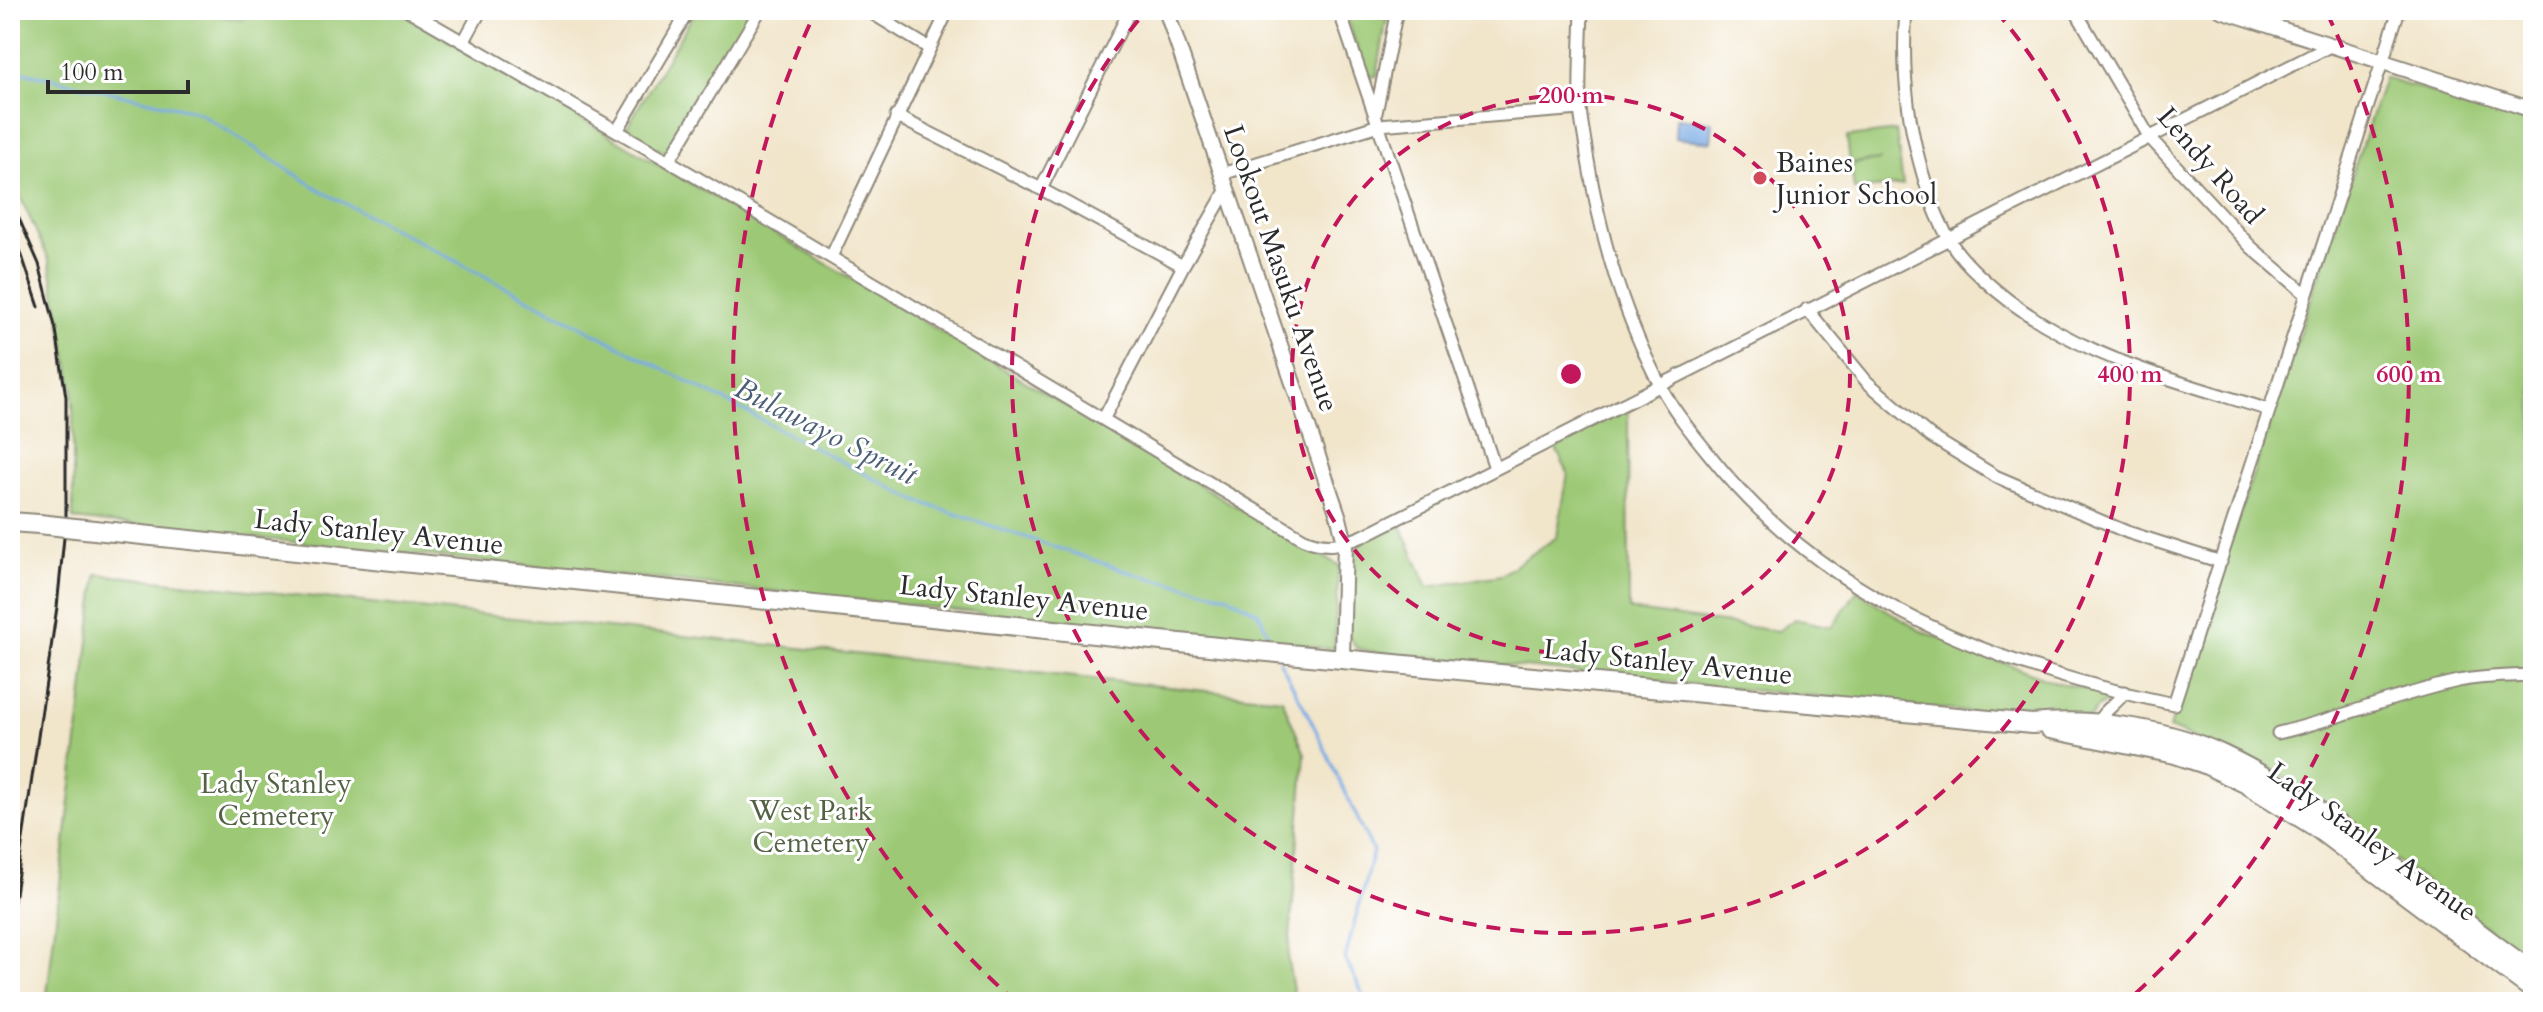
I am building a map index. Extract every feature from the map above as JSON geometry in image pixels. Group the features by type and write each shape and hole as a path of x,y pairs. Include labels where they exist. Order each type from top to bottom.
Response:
{"highway":[{"name":"Lady Stanley Avenue","path":"10,522 1257,651 2032,724 2064,721 2205,764 2245,783 2314,826 2533,990"},
{"name":"Lady Stanley Avenue","path":"2096,732 2179,738 2221,753 2257,772 2321,814 2533,972"}],"street":[{"path":"408,10 669,161 1304,539 1329,546 1345,543 1660,386 2332,45"},
{"path":"464,41 481,10"},
{"path":"617,131 689,10"},
{"path":"669,161 760,10"},
{"path":"867,10 929,48"},
{"path":"831,257 948,10"},
{"path":"1041,189 1130,10"},
{"name":"Lookout Masuku Avenue","path":"1166,10 1339,518 1345,543 1342,657"},
{"path":"1339,10 1495,468"},
{"path":"1377,119 1397,10"},
{"path":"1582,10 1580,109 1594,200 1609,258 1660,386 1679,416 1731,482 1774,526 1847,582 1919,622 2058,676 2174,704 2399,10"},
{"path":"1906,10 1903,59 1915,144 1926,186 1949,240 1962,258 2015,306 2053,330 2125,364 2269,410"},
{"name":"Lendy Road","path":"2075,10 2150,138 2251,247 2306,294"},
{"path":"2221,10 2533,110"},
{"path":"1222,174 1377,119 1580,109"},
{"path":"896,116 1041,189 1183,266"},
{"path":"1104,418 1227,189"},
{"path":"1807,309 1867,382 1930,436 1995,476 2127,532 2221,562"},
{"path":"2278,733 2435,686 2463,680 2533,675"},
{"path":"2096,732 2100,716 2125,692"}],"green space":[{"path":"10,10 193,10 241,20 256,10 393,10 406,15 1339,565 1334,649 73,519 73,389 49,260 10,174"},
{"path":"696,10 752,10 666,153 625,130"},
{"path":"1344,10 1388,10 1377,76 1367,77"},
{"path":"2384,78 2533,124 2533,962 2274,770 2169,728"},
{"path":"1896,131 1903,185 1854,190 1851,164 1881,160 1850,163 1847,137"},
{"path":"1628,407 1629,610 1778,631 1795,619 1832,627 1857,591 1919,630 2055,682 2115,696 2097,708 2091,717 2028,718 1357,648 1349,637 1351,557 1363,541 1399,521 1428,587 1501,575 1557,537 1568,473 1553,443"},
{"path":"97,574 1282,699 1305,754 1288,961 1295,1002 46,1002"}],"water":[{"path":"1676,118 1713,122 1711,142 1675,138"}],"waterway":[{"name":"Bulawayo Spruit","path":"10,72 19,71 198,112 325,193 917,501 1138,575 1226,595 1259,613 1273,646"},
{"name":"Bulawayo Spruit","path":"1279,660 1373,851 1345,959 1367,1002"}],"railway":[{"path":"10,198 39,264 56,330 66,397 66,518 57,607 10,928"},
{"path":"15,235 39,307"}],"place":[{"name":"Baines Junior School","path":"1760,178"}],"park label":[{"name":"Lady Stanley Cemetery","path":"276,799"},
{"name":"West Park Cemetery","path":"811,826"}]}
